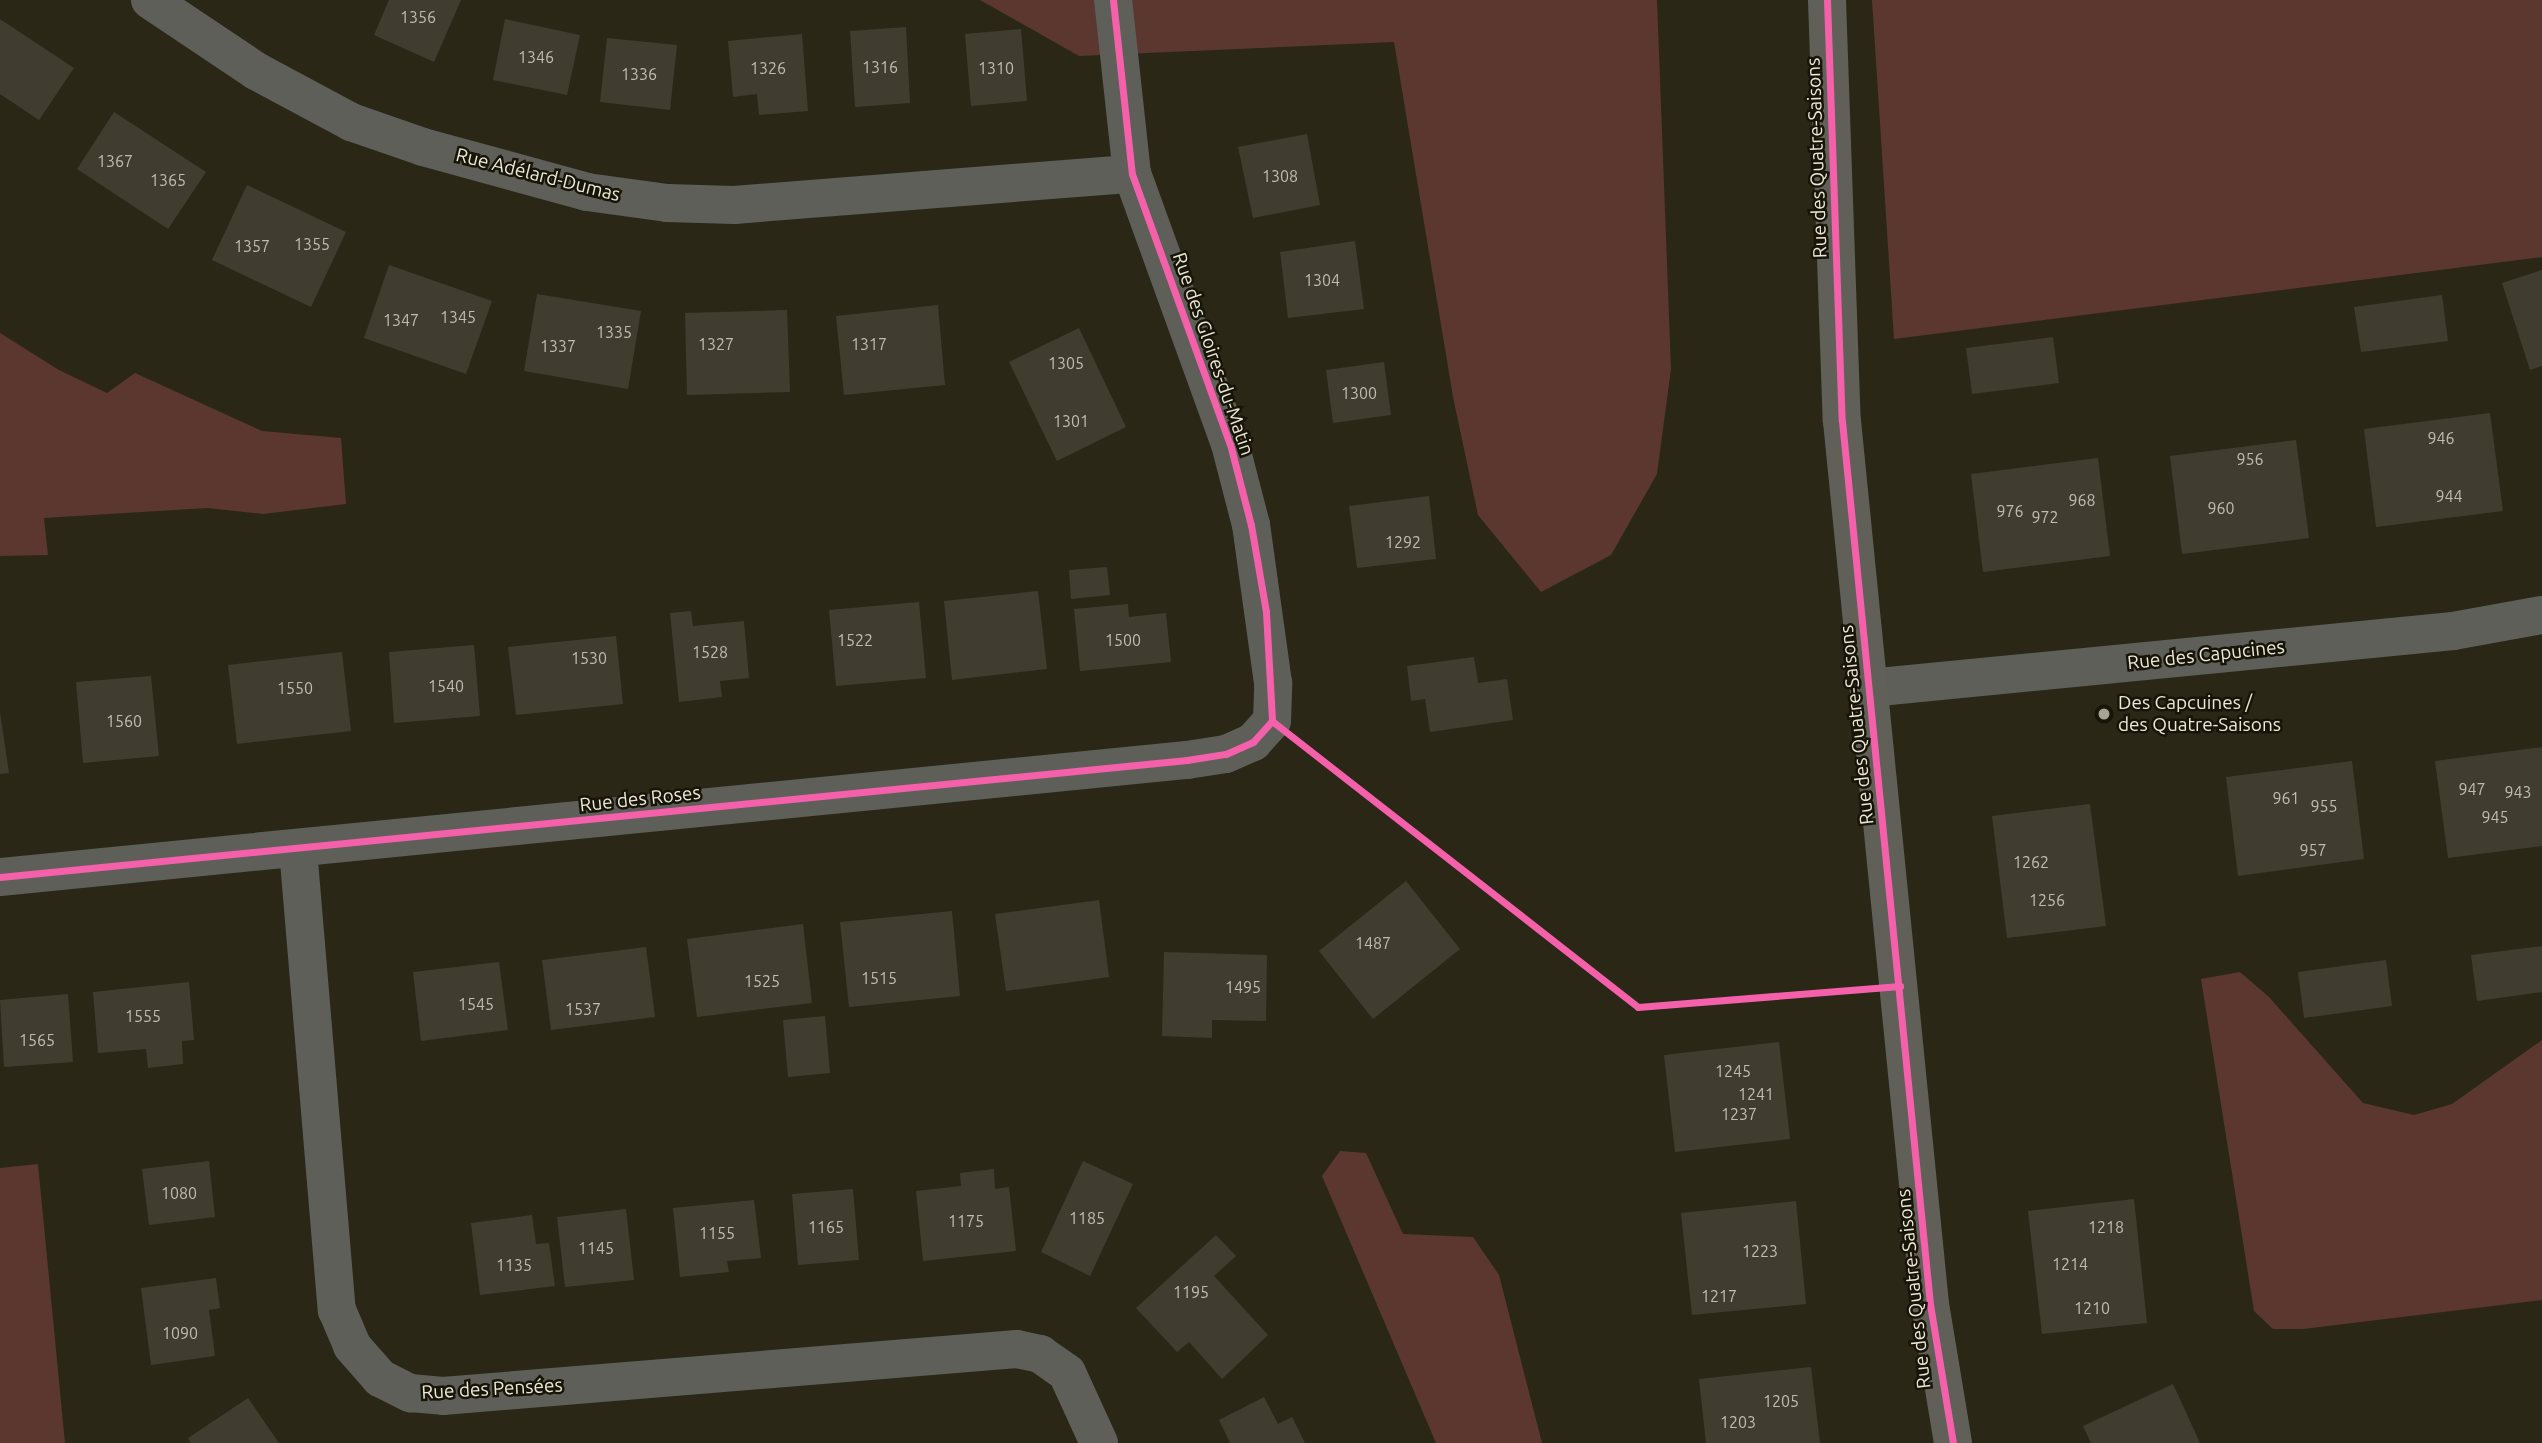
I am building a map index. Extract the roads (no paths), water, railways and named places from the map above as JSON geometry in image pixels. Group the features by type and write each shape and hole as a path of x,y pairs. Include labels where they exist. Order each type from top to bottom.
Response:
{"street":[{"name":"Rue Adélard-Dumas","path":"150,0 256,71 351,122 424,147 587,191 667,203 734,205 1132,174"},
{"name":"Rue des Gloires-du-Matin","path":"1113,0 1132,174 1230,444 1251,525 1266,612 1272,721"},
{"name":"Rue des Quatre-Saisons","path":"1827,0 1842,421 1930,1304 1953,1443"},
{"name":"Rue des Capucines","path":"1869,688 2453,631 2542,615"},
{"name":"Rue des Roses","path":"0,877 1187,760 1226,754 1244,746 1272,721"},
{"name":"Rue des Pensées","path":"298,849 337,1310 352,1346 380,1378 410,1393 443,1396 1017,1349 1040,1354 1067,1373 1099,1443"}],"place":[{"name":"Des Capcuines / des Quatre-Saisons","path":"2104,714"}]}
